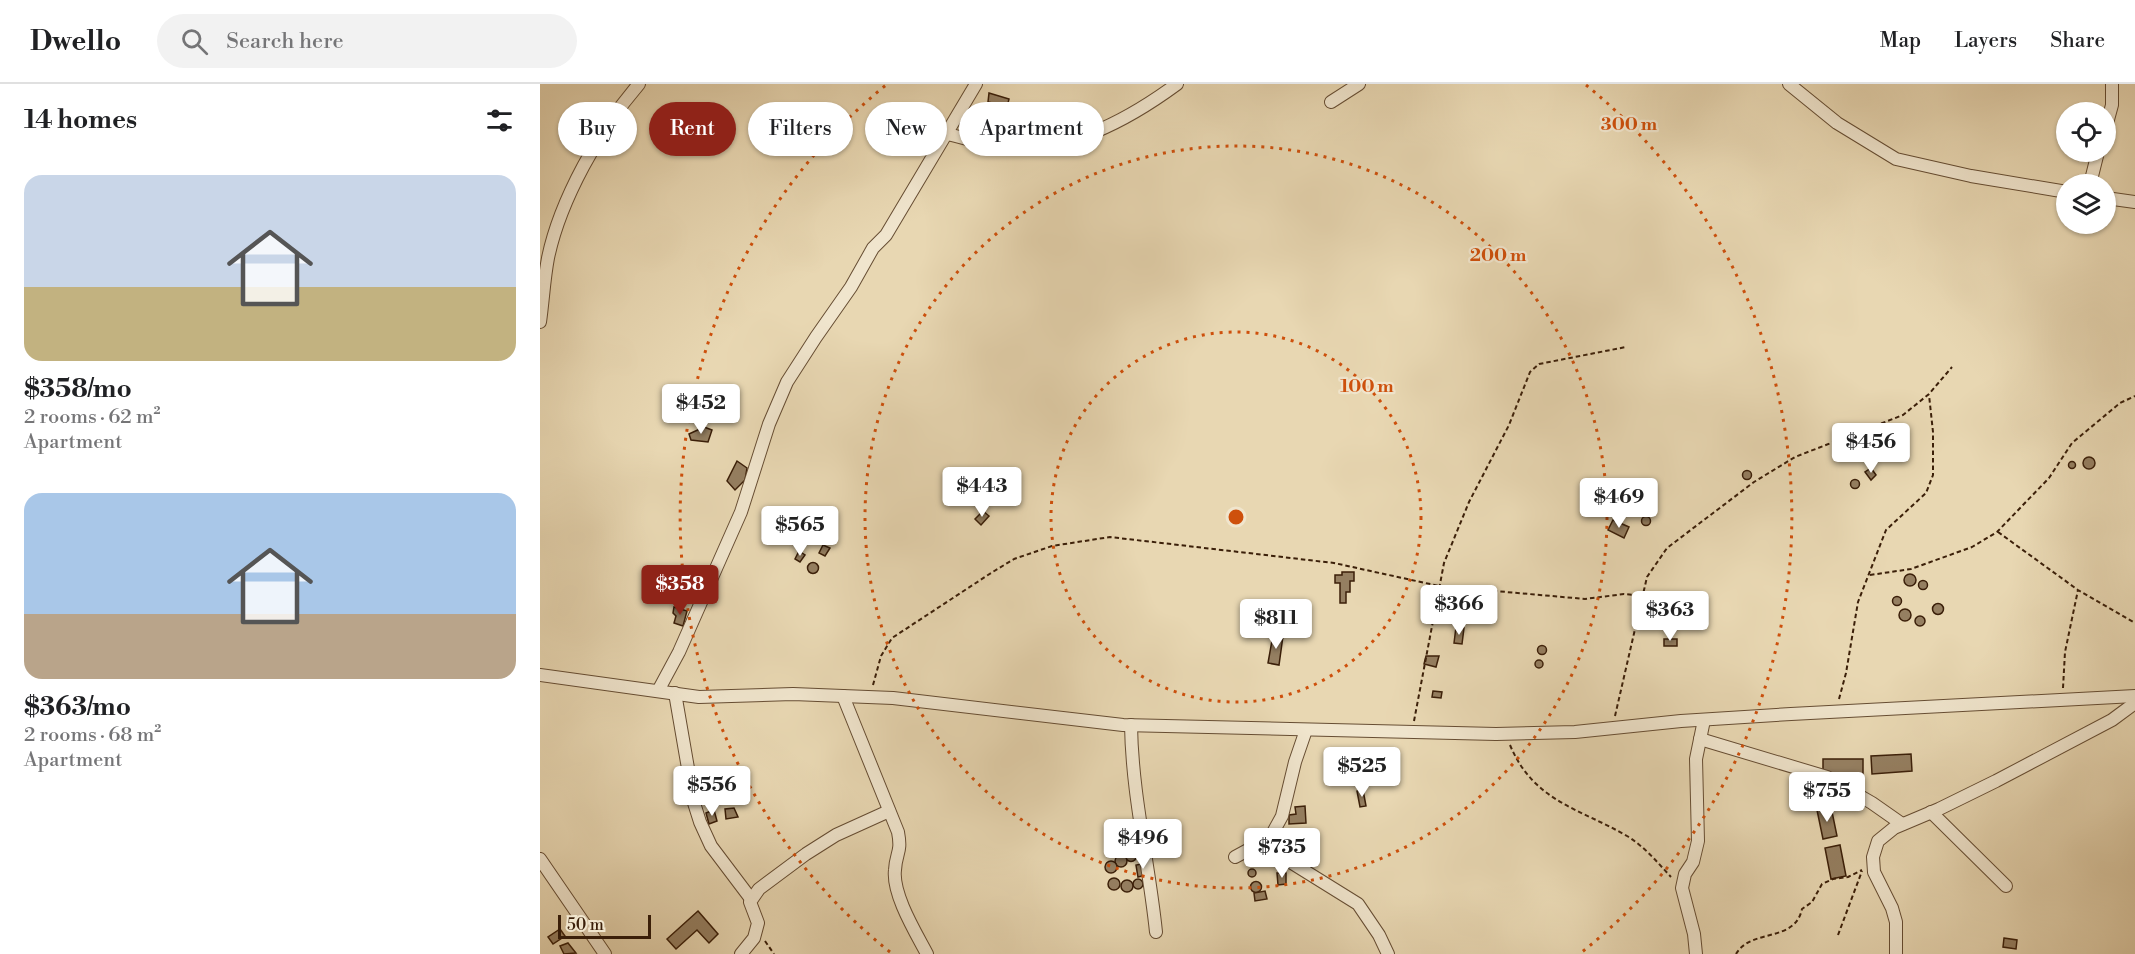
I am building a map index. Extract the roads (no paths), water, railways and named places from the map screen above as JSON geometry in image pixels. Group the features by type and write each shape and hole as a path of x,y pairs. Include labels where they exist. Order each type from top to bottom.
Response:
{"street":[{"path":"540,322 548,258 566,203 592,149 639,84"},
{"path":"947,132 976,84"},
{"path":"947,134 1002,147 1039,147 1072,140 1119,122 1177,84"},
{"path":"1331,102 1359,84"},
{"path":"1790,84 1837,123 1896,159 1971,176 2056,190"},
{"path":"2112,84 2112,102"},
{"path":"658,691 679,652 741,512 769,424 787,382 851,287 873,248 886,235 933,156"},
{"path":"2116,199 2135,202"},
{"path":"540,675 699,697 793,694 893,698 1131,725 1506,734 1575,732 1836,711 2135,696"},
{"path":"675,693 694,803 700,822 711,846 751,899 758,923 754,938 741,954"},
{"path":"843,696 898,832 901,848 894,871 898,888 905,912 927,954"},
{"path":"1896,954 1896,922 1892,908 1874,872 1873,857 1878,841 1894,828 1996,781 2112,720 2135,703"},
{"path":"1696,954 1694,934 1682,888 1698,841 1696,759 1704,720"},
{"path":"1131,725 1134,776 1156,932"},
{"path":"1235,857 1270,838 1282,816 1295,762 1306,730"},
{"path":"1700,739 1827,777 1872,803 1902,824"},
{"path":"751,899 759,889 806,854 836,835 889,811"},
{"path":"1931,812 2006,886"},
{"path":"1270,838 1292,863 1358,904 1379,935 1388,954"},
{"path":"540,859 605,954"}]}
